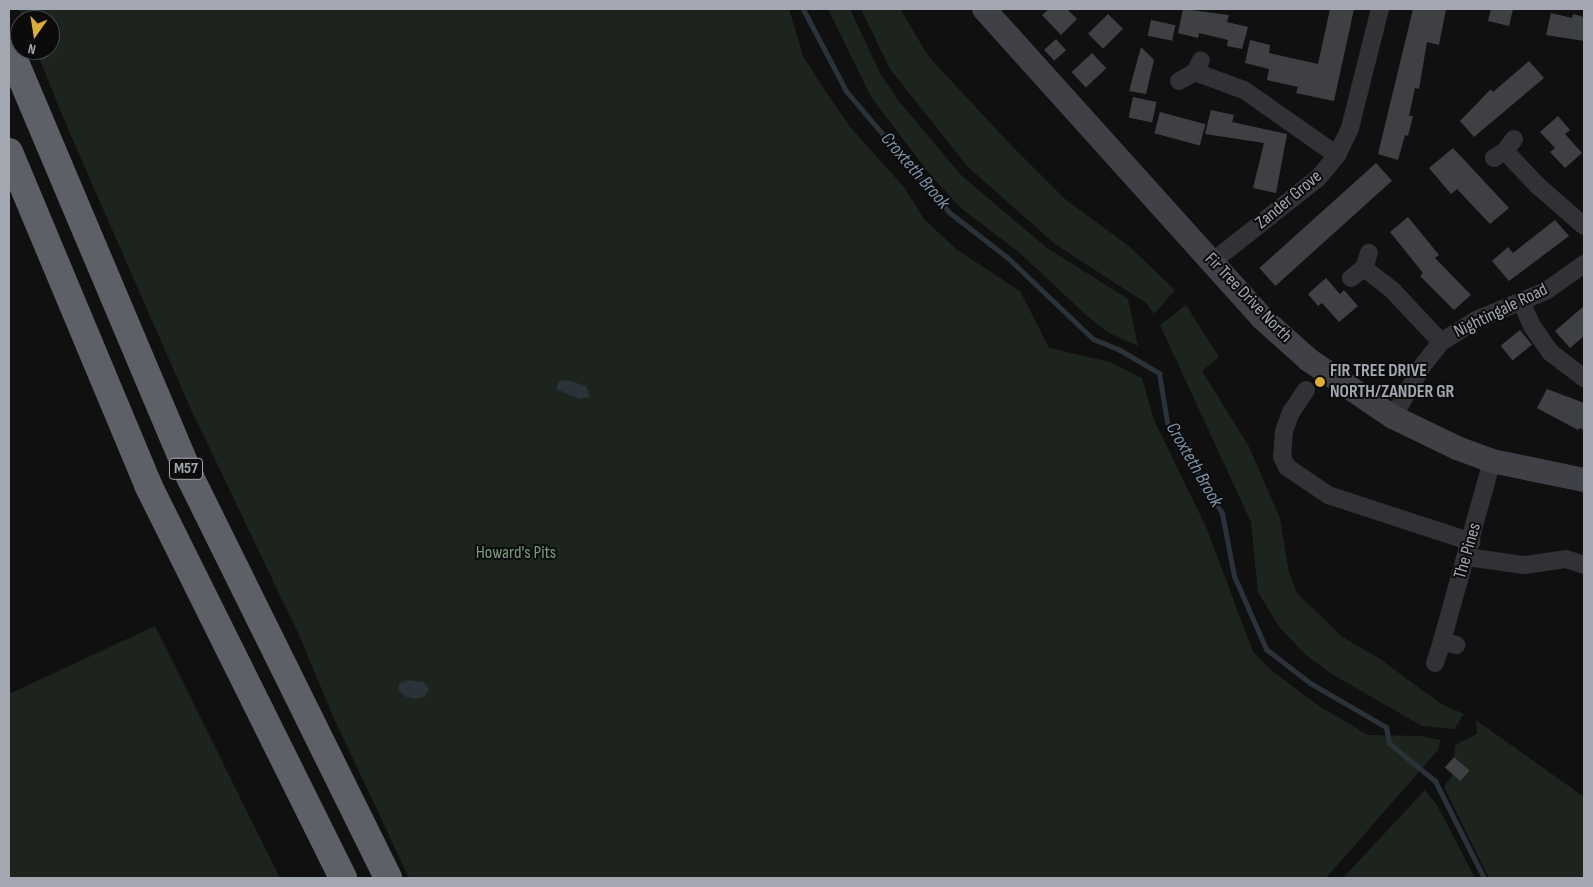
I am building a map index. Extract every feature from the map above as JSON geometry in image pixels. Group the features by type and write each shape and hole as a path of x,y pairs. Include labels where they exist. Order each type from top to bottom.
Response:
{"highway":[{"name":"M57","path":"9,48 190,477 388,878"},
{"name":"M57","path":"9,152 148,486 343,878"}],"street":[{"name":"Fir Tree Drive North","path":"984,9 1262,318 1286,340 1354,392 1393,417 1492,461 1584,480"},
{"name":"Zander Grove","path":"1212,262 1318,178 1337,155 1350,128 1380,9"},
{"path":"1179,81 1198,66 1244,90 1337,155"},
{"path":"1504,149 1536,185 1584,226"},
{"name":"Nightingale Road","path":"1393,417 1422,365 1441,342 1478,319 1522,303 1564,280 1584,264"},
{"path":"1361,266 1393,291 1441,342"},
{"path":"1522,303 1532,326 1550,352 1584,378"},
{"path":"1306,390 1290,412 1284,432 1282,457 1287,467 1328,495 1469,549 1524,565 1566,559 1584,565"},
{"name":"The Pines","path":"1435,663 1449,643 1469,549 1492,461"}],"green space":[{"name":"Howard's Pits","path":"789,9 803,56 820,83 850,127 904,187 924,219 956,249 1020,291 1049,348 1110,362 1142,378 1154,420 1207,529 1253,652 1271,670 1319,706 1368,735 1422,736 1440,740 1438,750 1326,878 409,878 332,714 299,635 189,405 65,122 40,60 60,60 60,10 19,10"},
{"path":"828,9 850,9 880,73 898,100 961,175 1047,248 1128,299 1138,346 1107,332 1086,315 1021,254 961,208 932,177 871,97"},
{"path":"861,9 900,9 929,57 1011,145 1065,199 1130,247 1175,290 1154,314 1146,303 1055,244 968,167 890,69"},
{"path":"1186,305 1219,357 1202,371 1248,445 1280,518 1289,573 1297,593 1341,636 1380,659 1441,704 1464,714 1454,729 1422,726 1330,673 1305,654 1279,627 1258,592 1251,522 1160,325"},
{"path":"155,626 280,878 9,878 9,694"},
{"path":"1476,720 1584,797 1584,878 1489,878 1444,787 1453,774 1462,781 1470,771 1454,757 1455,745 1477,734"},
{"path":"1425,790 1438,807 1475,878 1343,878"}],"shaded area":[{"path":"567,380 586,386 590,397 580,399 556,389 559,381"},
{"path":"408,680 424,682 429,689 425,696 417,699 406,697 398,690 399,684"}],"building":[{"path":"1049,9 1067,9 1077,19 1061,35 1042,15"},
{"path":"1183,9 1229,15 1227,22 1248,27 1242,49 1227,46 1228,40 1199,33 1198,38 1178,33"},
{"path":"1330,9 1354,9 1334,101 1296,93 1298,87 1267,80 1269,69 1245,63 1250,40 1270,45 1269,53 1318,64"},
{"path":"1413,9 1446,9 1439,45 1427,42 1419,89 1415,88 1409,116 1413,116 1408,136 1405,135 1398,160 1378,154"},
{"path":"1491,9 1513,9 1509,26 1488,21"},
{"path":"1551,13 1572,18 1573,14 1584,17 1584,41 1546,35"},
{"path":"1108,14 1123,29 1103,49 1088,34"},
{"path":"1151,20 1175,25 1172,41 1148,36"},
{"path":"1056,39 1066,50 1054,61 1044,50"},
{"path":"1141,47 1154,60 1146,94 1129,91"},
{"path":"1092,53 1106,68 1086,87 1072,72"},
{"path":"1529,61 1544,78 1474,137 1460,121 1491,89 1493,92"},
{"path":"1133,97 1156,102 1152,123 1129,118"},
{"path":"1211,110 1234,115 1232,122 1287,134 1276,193 1253,188 1264,143 1205,134"},
{"path":"1160,112 1205,124 1200,145 1154,133"},
{"path":"1558,116 1570,130 1565,134 1582,153 1565,168 1550,152 1555,148 1540,132"},
{"path":"1453,148 1509,208 1490,224 1457,189 1451,194 1429,168"},
{"path":"1376,163 1392,181 1275,286 1259,268"},
{"path":"1408,217 1439,255 1435,258 1471,295 1454,310 1420,276 1423,273 1390,232"},
{"path":"1555,220 1569,236 1509,281 1492,261 1508,247 1513,253"},
{"path":"1326,278 1340,294 1344,290 1358,306 1339,322 1322,303 1318,306 1308,294"},
{"path":"1584,306 1584,336 1570,348 1555,331"},
{"path":"1520,330 1532,345 1513,360 1501,346"},
{"path":"1547,389 1584,403 1584,430 1580,428 1578,430 1537,408"},
{"path":"1454,757 1470,771 1461,781 1445,768"}],"waterway":[{"name":"Croxteth Brook","path":"803,9 846,91 950,213 1008,258 1093,339 1118,349 1159,373 1167,422 1222,513 1234,576 1266,649 1310,683 1386,727 1389,743 1435,781 1484,878"}],"place":[{"name":"FIR TREE DRIVE NORTH/ZANDER GR","path":"1320,382"}]}
